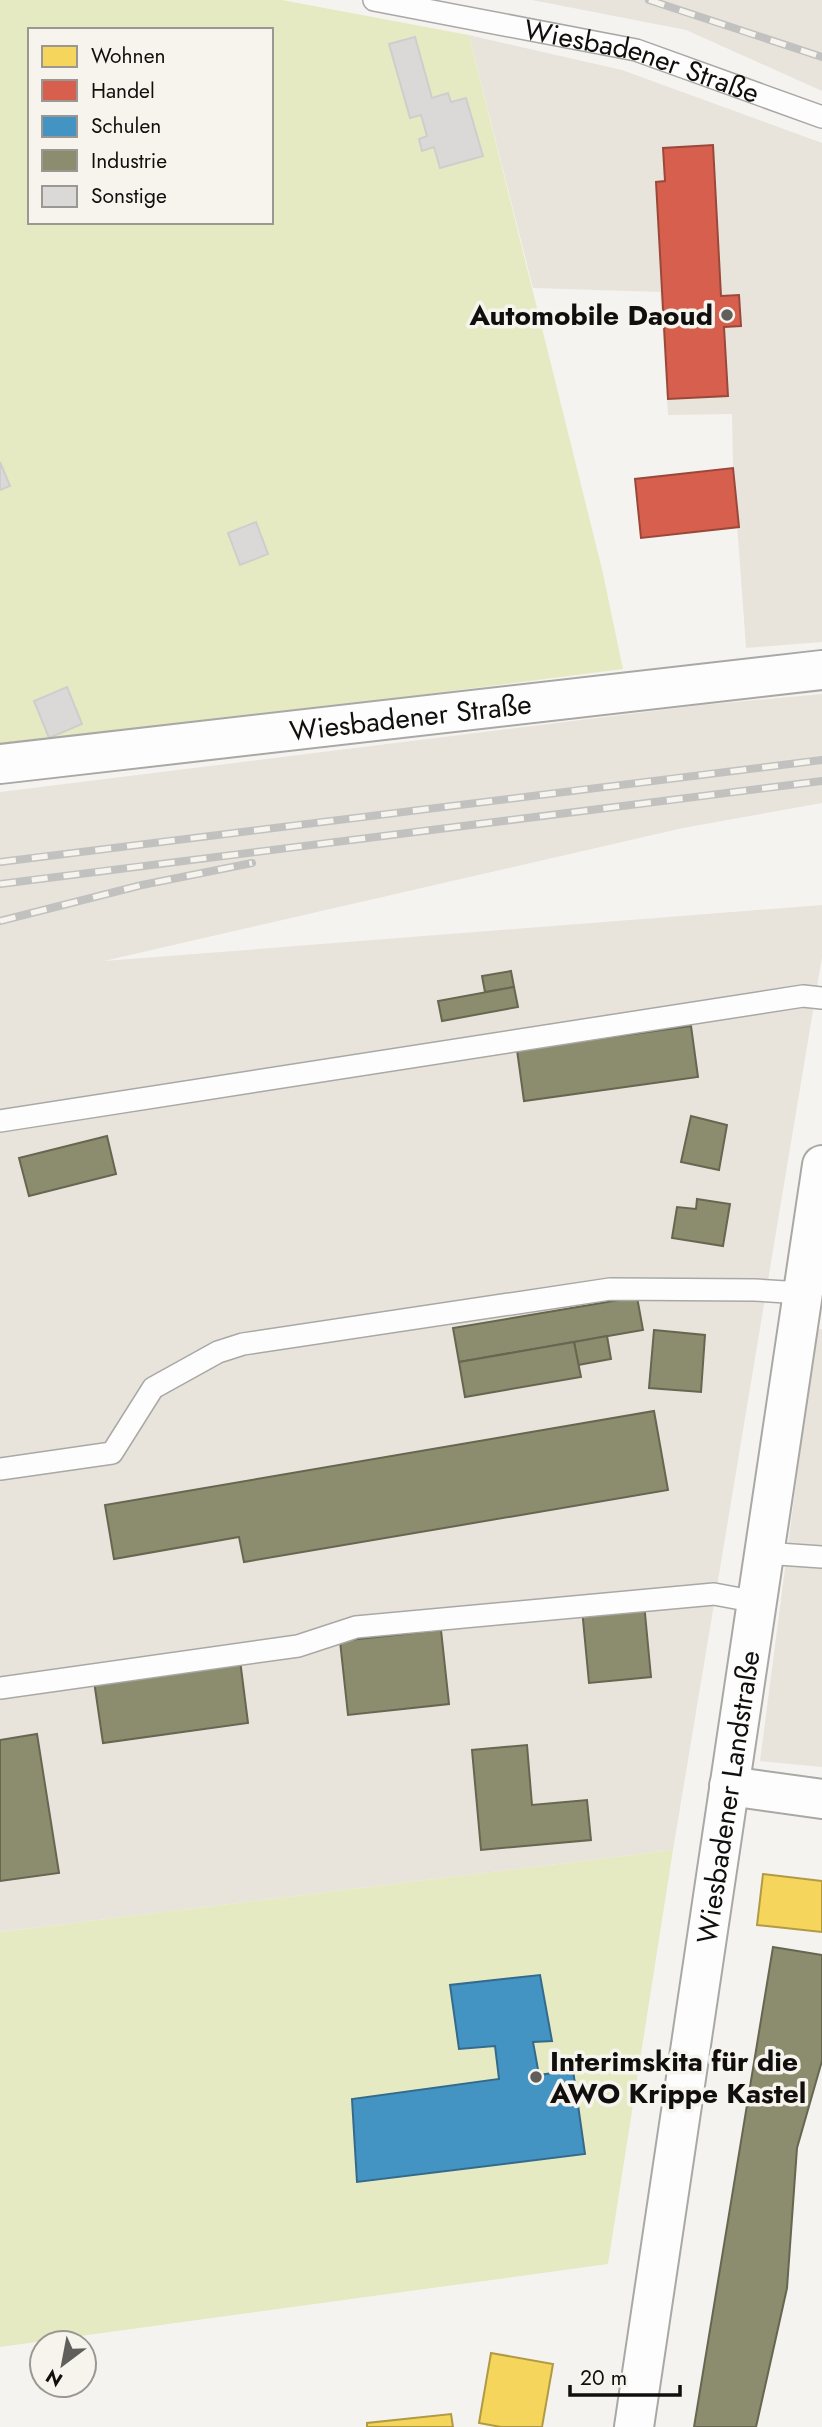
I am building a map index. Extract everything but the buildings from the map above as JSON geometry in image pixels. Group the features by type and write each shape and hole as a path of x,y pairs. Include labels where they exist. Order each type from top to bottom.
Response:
{"main road":[{"name":"Wiesbadener Straße","path":"0,764 822,670"},
{"name":"Wiesbadener Landstraße","path":"634,2427 822,1165"},
{"path":"730,1786 822,1799"}],"lane":[{"name":"Wiesbadener Straße","path":"374,0 636,50 822,117"},
{"path":"0,1121 776,1000 803,996 822,998"},
{"path":"0,1469 113,1452 153,1388 218,1352 243,1344 610,1289 742,1289 802,1293"},
{"path":"764,1553 822,1557"},
{"path":"0,1688 298,1646 356,1626 714,1594 757,1602"}],"shaded area":[{"path":"532,0 822,0 822,91 686,30"},
{"path":"469,35 622,70 822,143 822,642 746,648 733,468 732,414 668,415 660,292 533,288"},
{"path":"822,694 822,803 683,828 104,961 822,905 822,957 673,1850 0,1932 0,792 702,705"},
{"path":"816,1329 822,1329 822,1767 760,1761"}],"green space":[{"path":"0,0 282,0 469,35 602,569 623,669 0,749"},
{"path":"673,1850 608,2264 98,2334 98,2329 28,2329 28,2343 0,2347 0,1932"}],"railway":[{"path":"649,0 822,57"},
{"path":"0,862 822,760"},
{"path":"0,884 822,781"},
{"path":"0,921 142,885 252,863"}],"place":[{"name":"Automobile Daoud","path":"727,315"},
{"name":"Interimskita für die AWO Krippe Kastel","path":"536,2077"}]}
